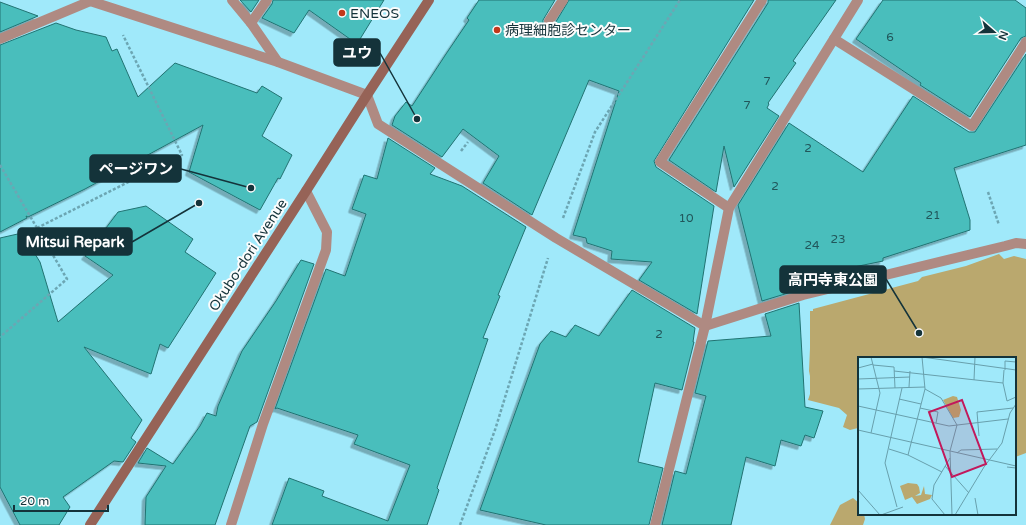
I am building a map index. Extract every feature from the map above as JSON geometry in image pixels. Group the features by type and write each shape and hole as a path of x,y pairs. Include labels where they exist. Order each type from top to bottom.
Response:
{"main road":[{"name":"Okubo-dori Avenue","path":"90,525 429,0"}],"street":[{"path":"0,38 90,0 278,62 367,94 378,124 556,238 705,326 803,295 1016,243 1026,244"},
{"path":"232,0 251,23 278,62"},
{"path":"251,23 267,0"},
{"path":"549,21 563,0"},
{"path":"728,208 660,162 762,0"},
{"path":"655,525 705,326 728,208 858,0"},
{"path":"834,39 972,126 1026,42"},
{"path":"230,525 263,424 326,250 327,232 306,191"}],"path":[{"path":"37,228 182,155 109,7"},
{"path":"0,165 67,279 0,337"},
{"path":"988,192 1005,246"}],"shaded area":[{"path":"999,254 1004,259 1014,256 1026,259 1026,453 1016,457 1016,357 858,357 858,428 850,430 843,427 847,415 839,408 808,400 810,394 810,311 918,281 922,277 966,266"},
{"path":"853,498 858,502 858,515 864,515 865,519 863,525 830,525 840,505"}],"building":[{"path":"240,0 259,0 251,12"},
{"path":"273,0 384,0 357,44 309,10 294,33 262,18 272,4"},
{"path":"479,0 555,0 543,20 543,24 549,27 554,25 569,0 754,0 654,161 656,167 714,206 697,314 639,280 652,262 611,259 612,251 587,243 586,238 573,235 619,91 589,80 532,215 483,183 499,156 463,129 442,157 392,125 395,116 406,102 412,106 469,20 467,18"},
{"path":"768,0 836,0 793,61 796,63 768,103 767,108 779,116 734,187 724,146 716,192 669,160 768,3"},
{"path":"883,0 1015,0 1026,8 1026,36 1021,38 970,117 920,85 921,83 856,39"},
{"path":"0,2 38,16 0,32"},
{"path":"56,23 76,30 106,37 112,51 117,49 138,97 175,63 257,93 262,86 282,98 262,136 292,155 280,179 278,178 260,210 189,172 203,125 85,189 28,217 26,216 27,218 0,232 0,45"},
{"path":"1026,54 1026,145 954,168 970,220 970,230 883,258 883,261 854,267 854,269 822,276 798,284 798,290 762,301 738,205 789,123 863,172 913,96 969,132 975,132"},
{"path":"388,138 435,168 430,174 462,186 526,227 498,295 500,296 483,338 488,339 437,488 439,490 427,525 272,525 289,478 324,491 322,496 388,521 410,465 354,444 358,435 277,408 275,409 326,269 345,276 366,214 352,209 364,175 377,179"},
{"path":"146,206 193,239 185,252 216,273 168,348 160,344 151,374 84,347 142,420 131,438 136,442 123,462 114,461 63,497 70,507 59,525 20,525 0,487 0,238 22,233 40,262 58,322 113,275 85,256 118,212"},
{"path":"301,260 314,264 257,422 250,426 215,525 145,525 146,497 166,466 138,463 147,448 173,464 200,426 207,413 216,416 218,406 242,351 276,301"},
{"path":"632,290 695,328 694,342 682,390 655,383 638,462 663,468 649,525 546,525 480,510 540,344 551,331 566,337 575,325 599,336"},
{"path":"799,303 805,407 823,411 814,438 805,435 801,446 781,440 775,466 746,457 731,525 662,525 675,471 686,474 706,396 695,393 708,341 771,336 765,314"}],"place":[{"name":"ENEOS","path":"342,13"},
{"name":"病理細胞診センター","path":"497,30"},
{"name":"ユウ","path":"417,119"},
{"name":"ページワン","path":"251,188"},
{"name":"Mitsui Repark","path":"199,203"},
{"name":"高円寺東公園","path":"919,333"}]}
